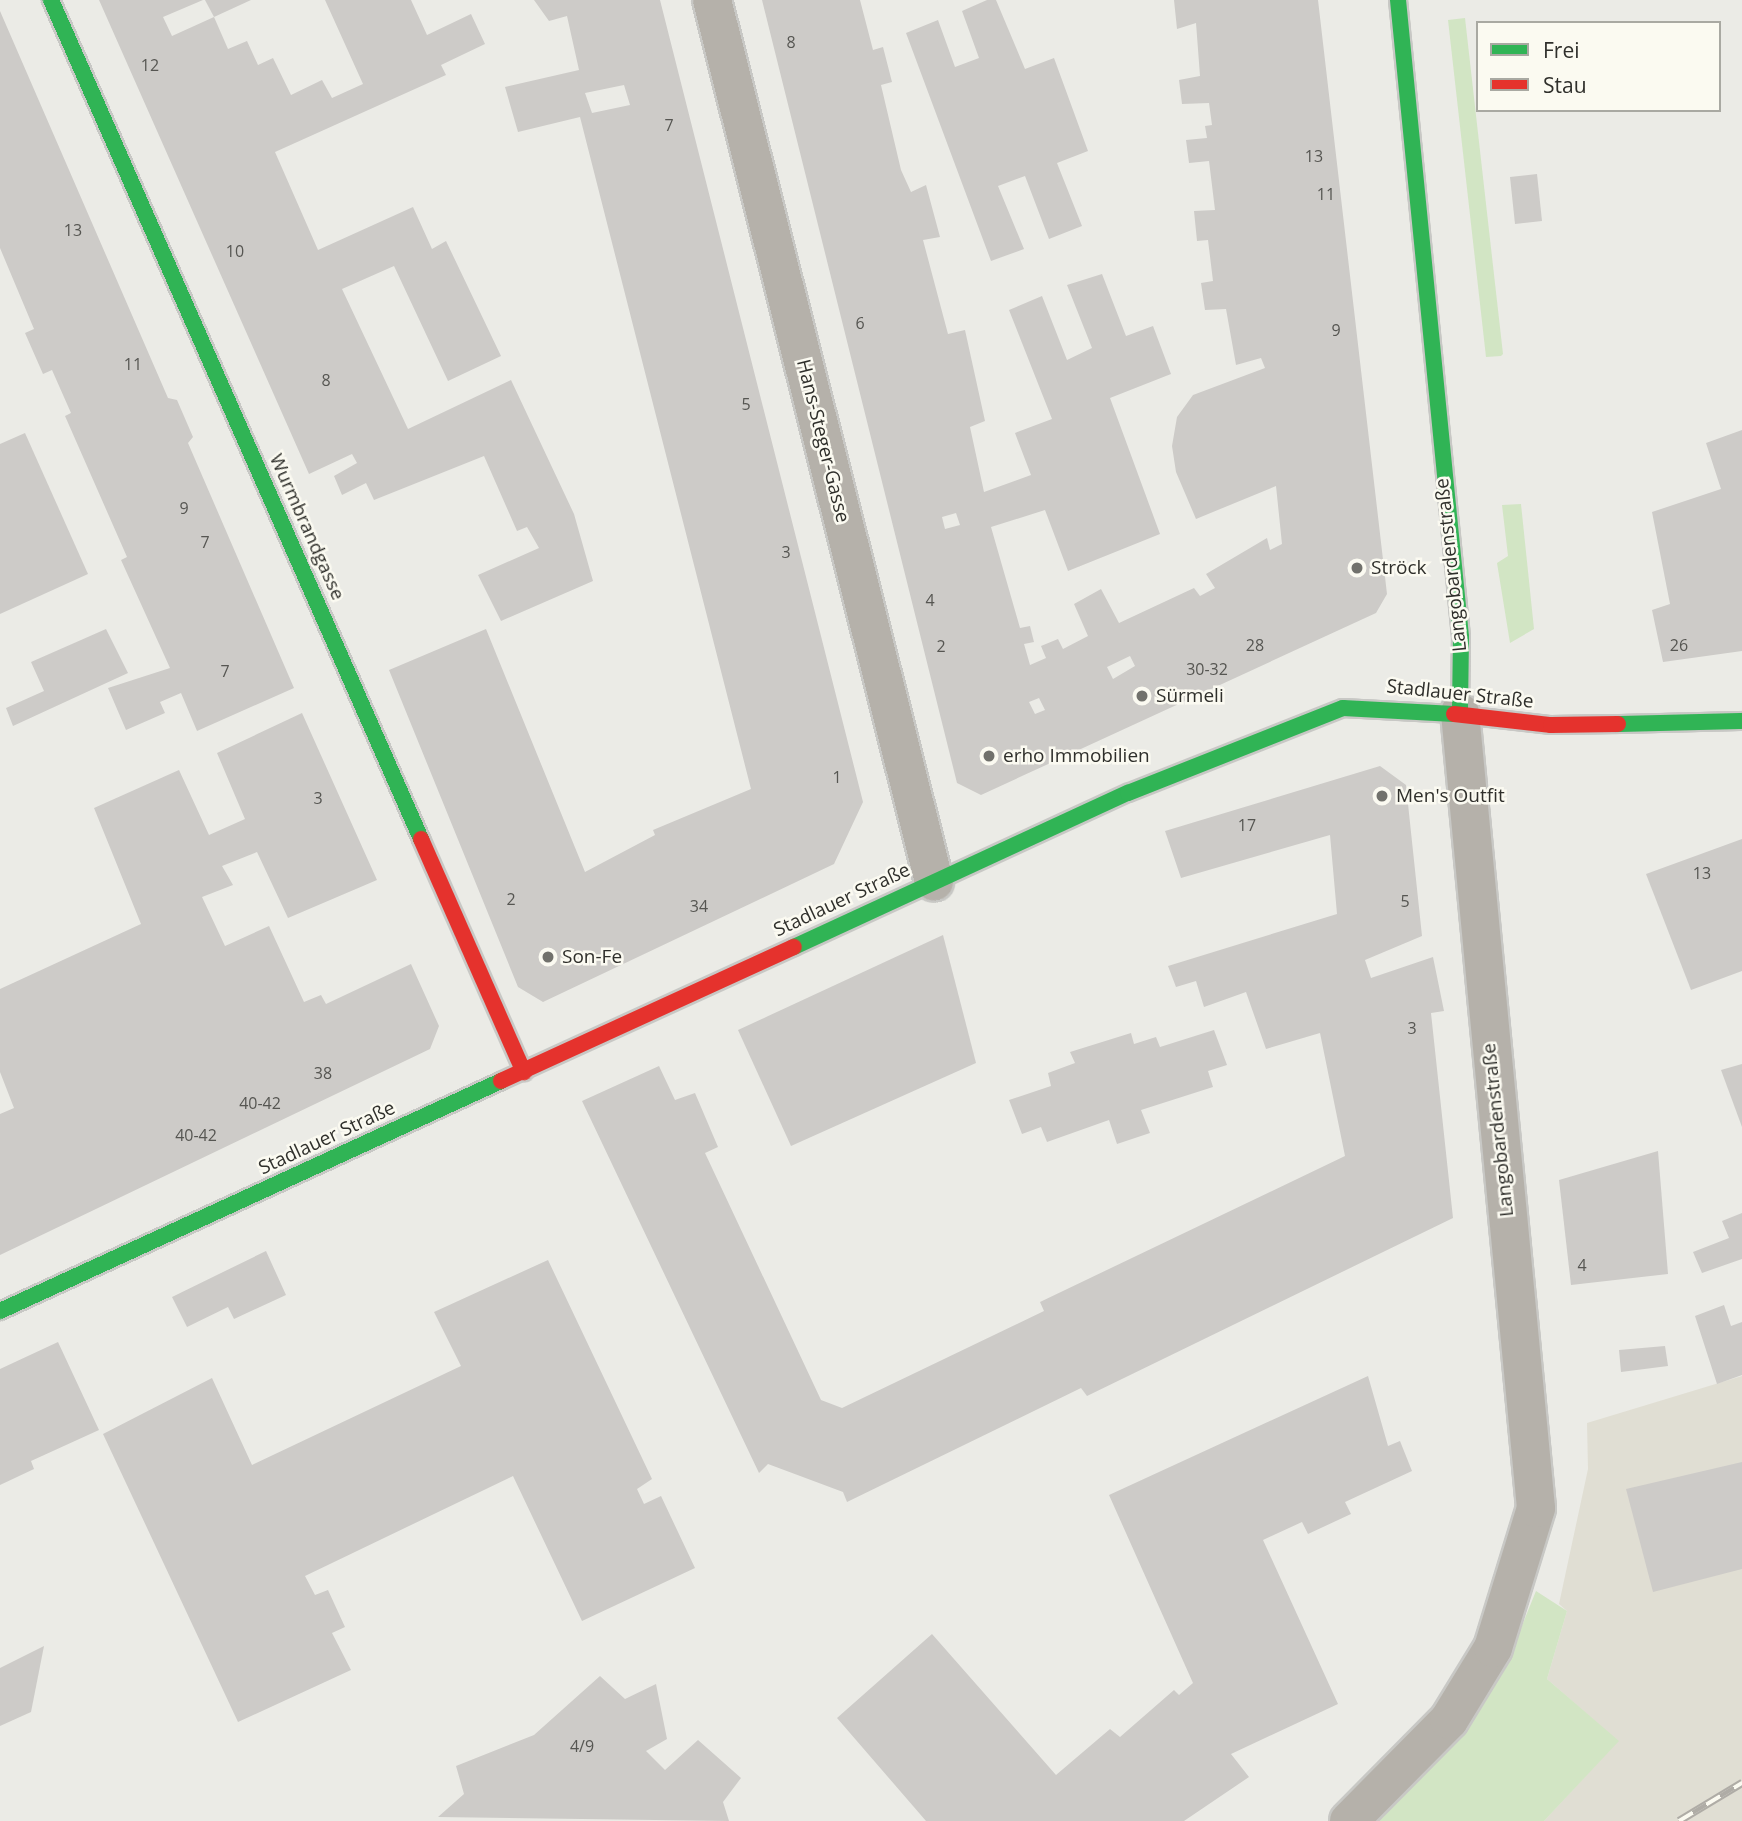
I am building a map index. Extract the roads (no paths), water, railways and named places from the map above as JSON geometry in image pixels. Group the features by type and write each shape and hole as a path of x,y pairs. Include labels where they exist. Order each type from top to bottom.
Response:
{"street":[{"name":"Wurmbrandgasse","path":"51,0 524,1072"},
{"name":"Hans-Steger-Gasse","path":"712,0 934,881"},
{"name":"Langobardenstraße","path":"1349,1821 1449,1720 1493,1648 1536,1508 1534,1464 1460,713 1461,636 1398,0"},
{"name":"Stadlauer Straße","path":"0,1311 1128,793 1343,708 1460,713 1551,725 1742,721"}],"railway":[{"path":"1679,1821 1742,1783"}],"place":[{"name":"Ströck","path":"1357,568"},
{"name":"Sürmeli","path":"1142,696"},
{"name":"erho Immobilien","path":"989,756"},
{"name":"Men's Outfit","path":"1382,796"},
{"name":"Son-Fe","path":"548,957"}]}
